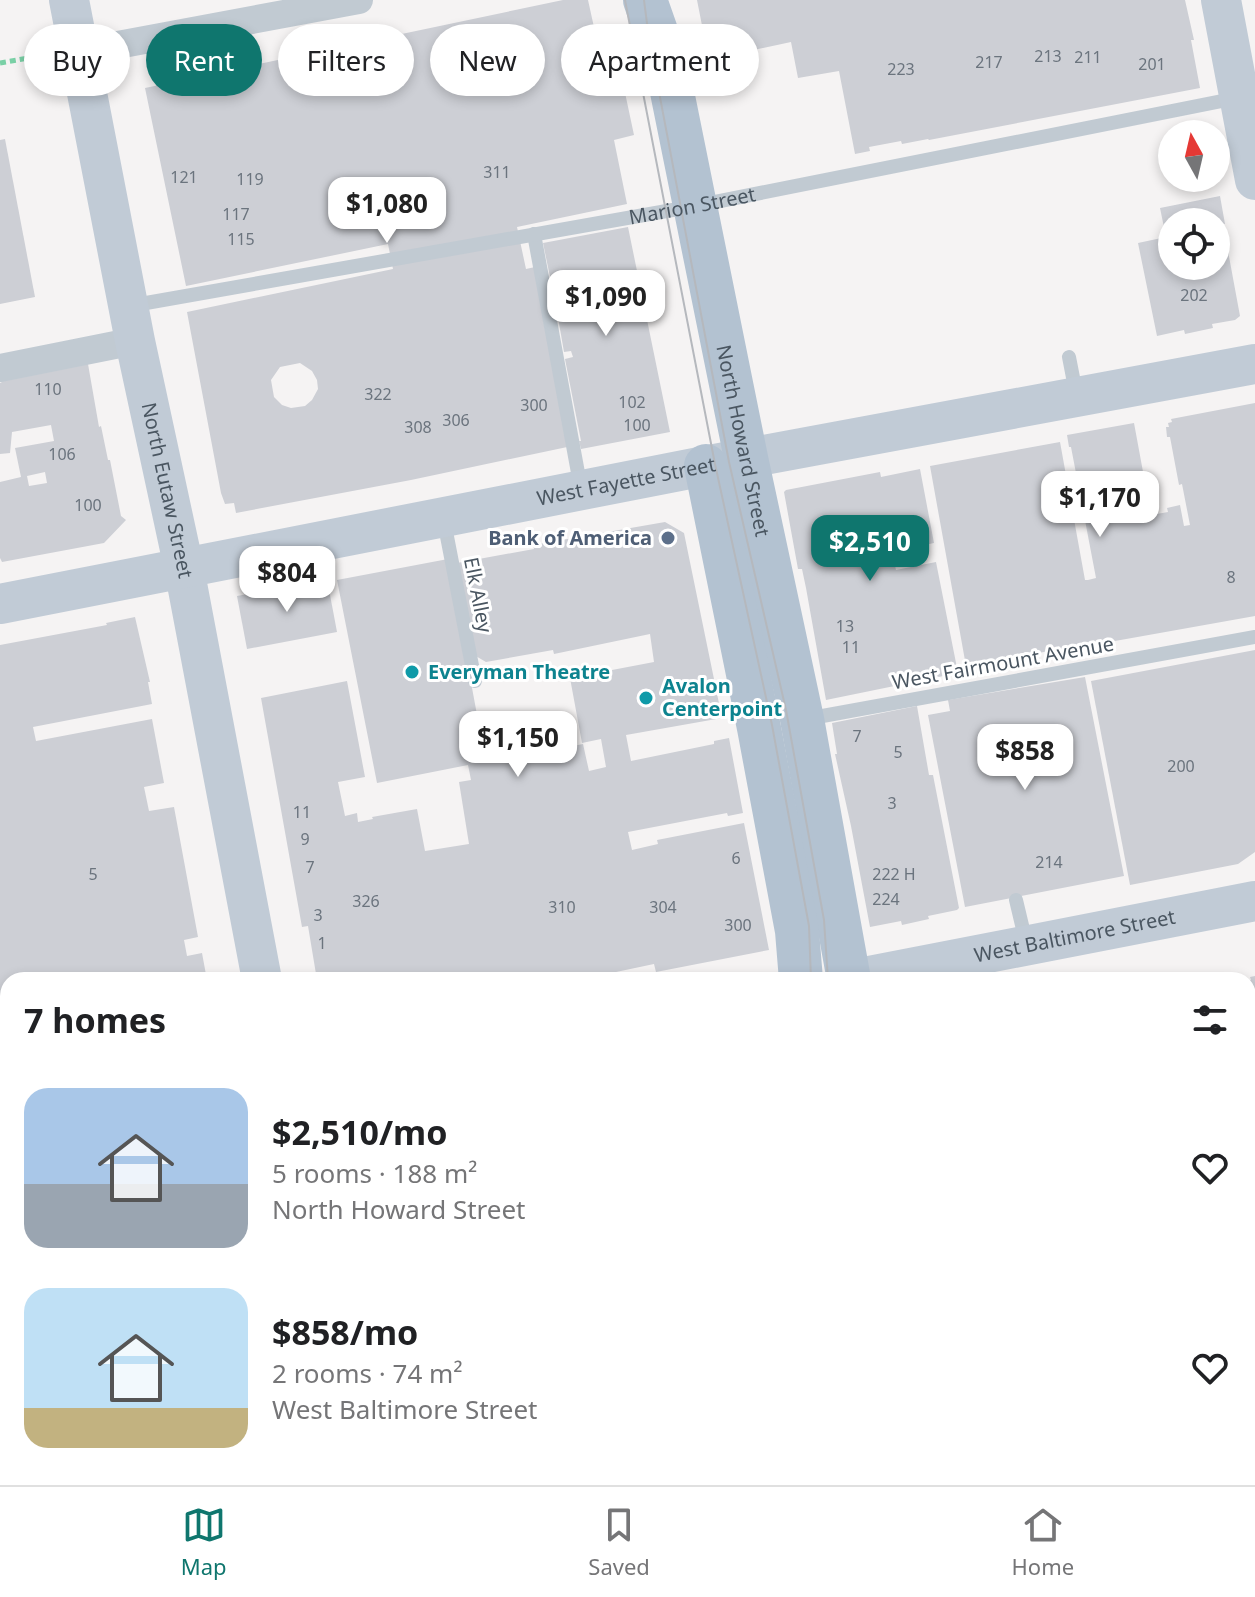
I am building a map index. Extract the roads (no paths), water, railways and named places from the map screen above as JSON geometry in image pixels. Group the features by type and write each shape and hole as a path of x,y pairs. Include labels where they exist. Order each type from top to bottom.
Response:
{"main road":[{"name":"North Eutaw Street","path":"66,24 69,0"},
{"name":"North Howard Street","path":"645,0 665,57 695,206 726,462 780,724 847,972"},
{"path":"1221,0 1247,96 1255,180"},
{"name":"North Eutaw Street","path":"74,96 132,324 184,568 260,972"},
{"name":"West Fayette Street","path":"0,604 726,462 1255,364"},
{"name":"North Howard Street","path":"780,724 800,972"},
{"name":"West Baltimore Street","path":"891,972 1255,901"}],"street":[{"path":"130,41 359,0"},
{"name":"Marion Street","path":"0,368 132,324"}],"lane":[{"name":"Marion Street","path":"132,324 534,234 695,206 1247,96"},
{"path":"534,234 581,491"},
{"path":"1069,357 1077,397"},
{"name":"Elk Alley","path":"443,517 475,681"},
{"name":"West Fairmount Avenue","path":"780,724 1255,637"},
{"path":"1016,900 1027,946"}],"tram line":[{"path":"625,0 715,464 772,725 809,926 811,972"},
{"path":"644,0 729,462 786,710 824,920 827,972"}],"place":[{"name":"Bank of America","path":"668,538"},
{"name":"Everyman Theatre","path":"412,672"},
{"name":"Avalon Centerpoint","path":"646,698"}]}
